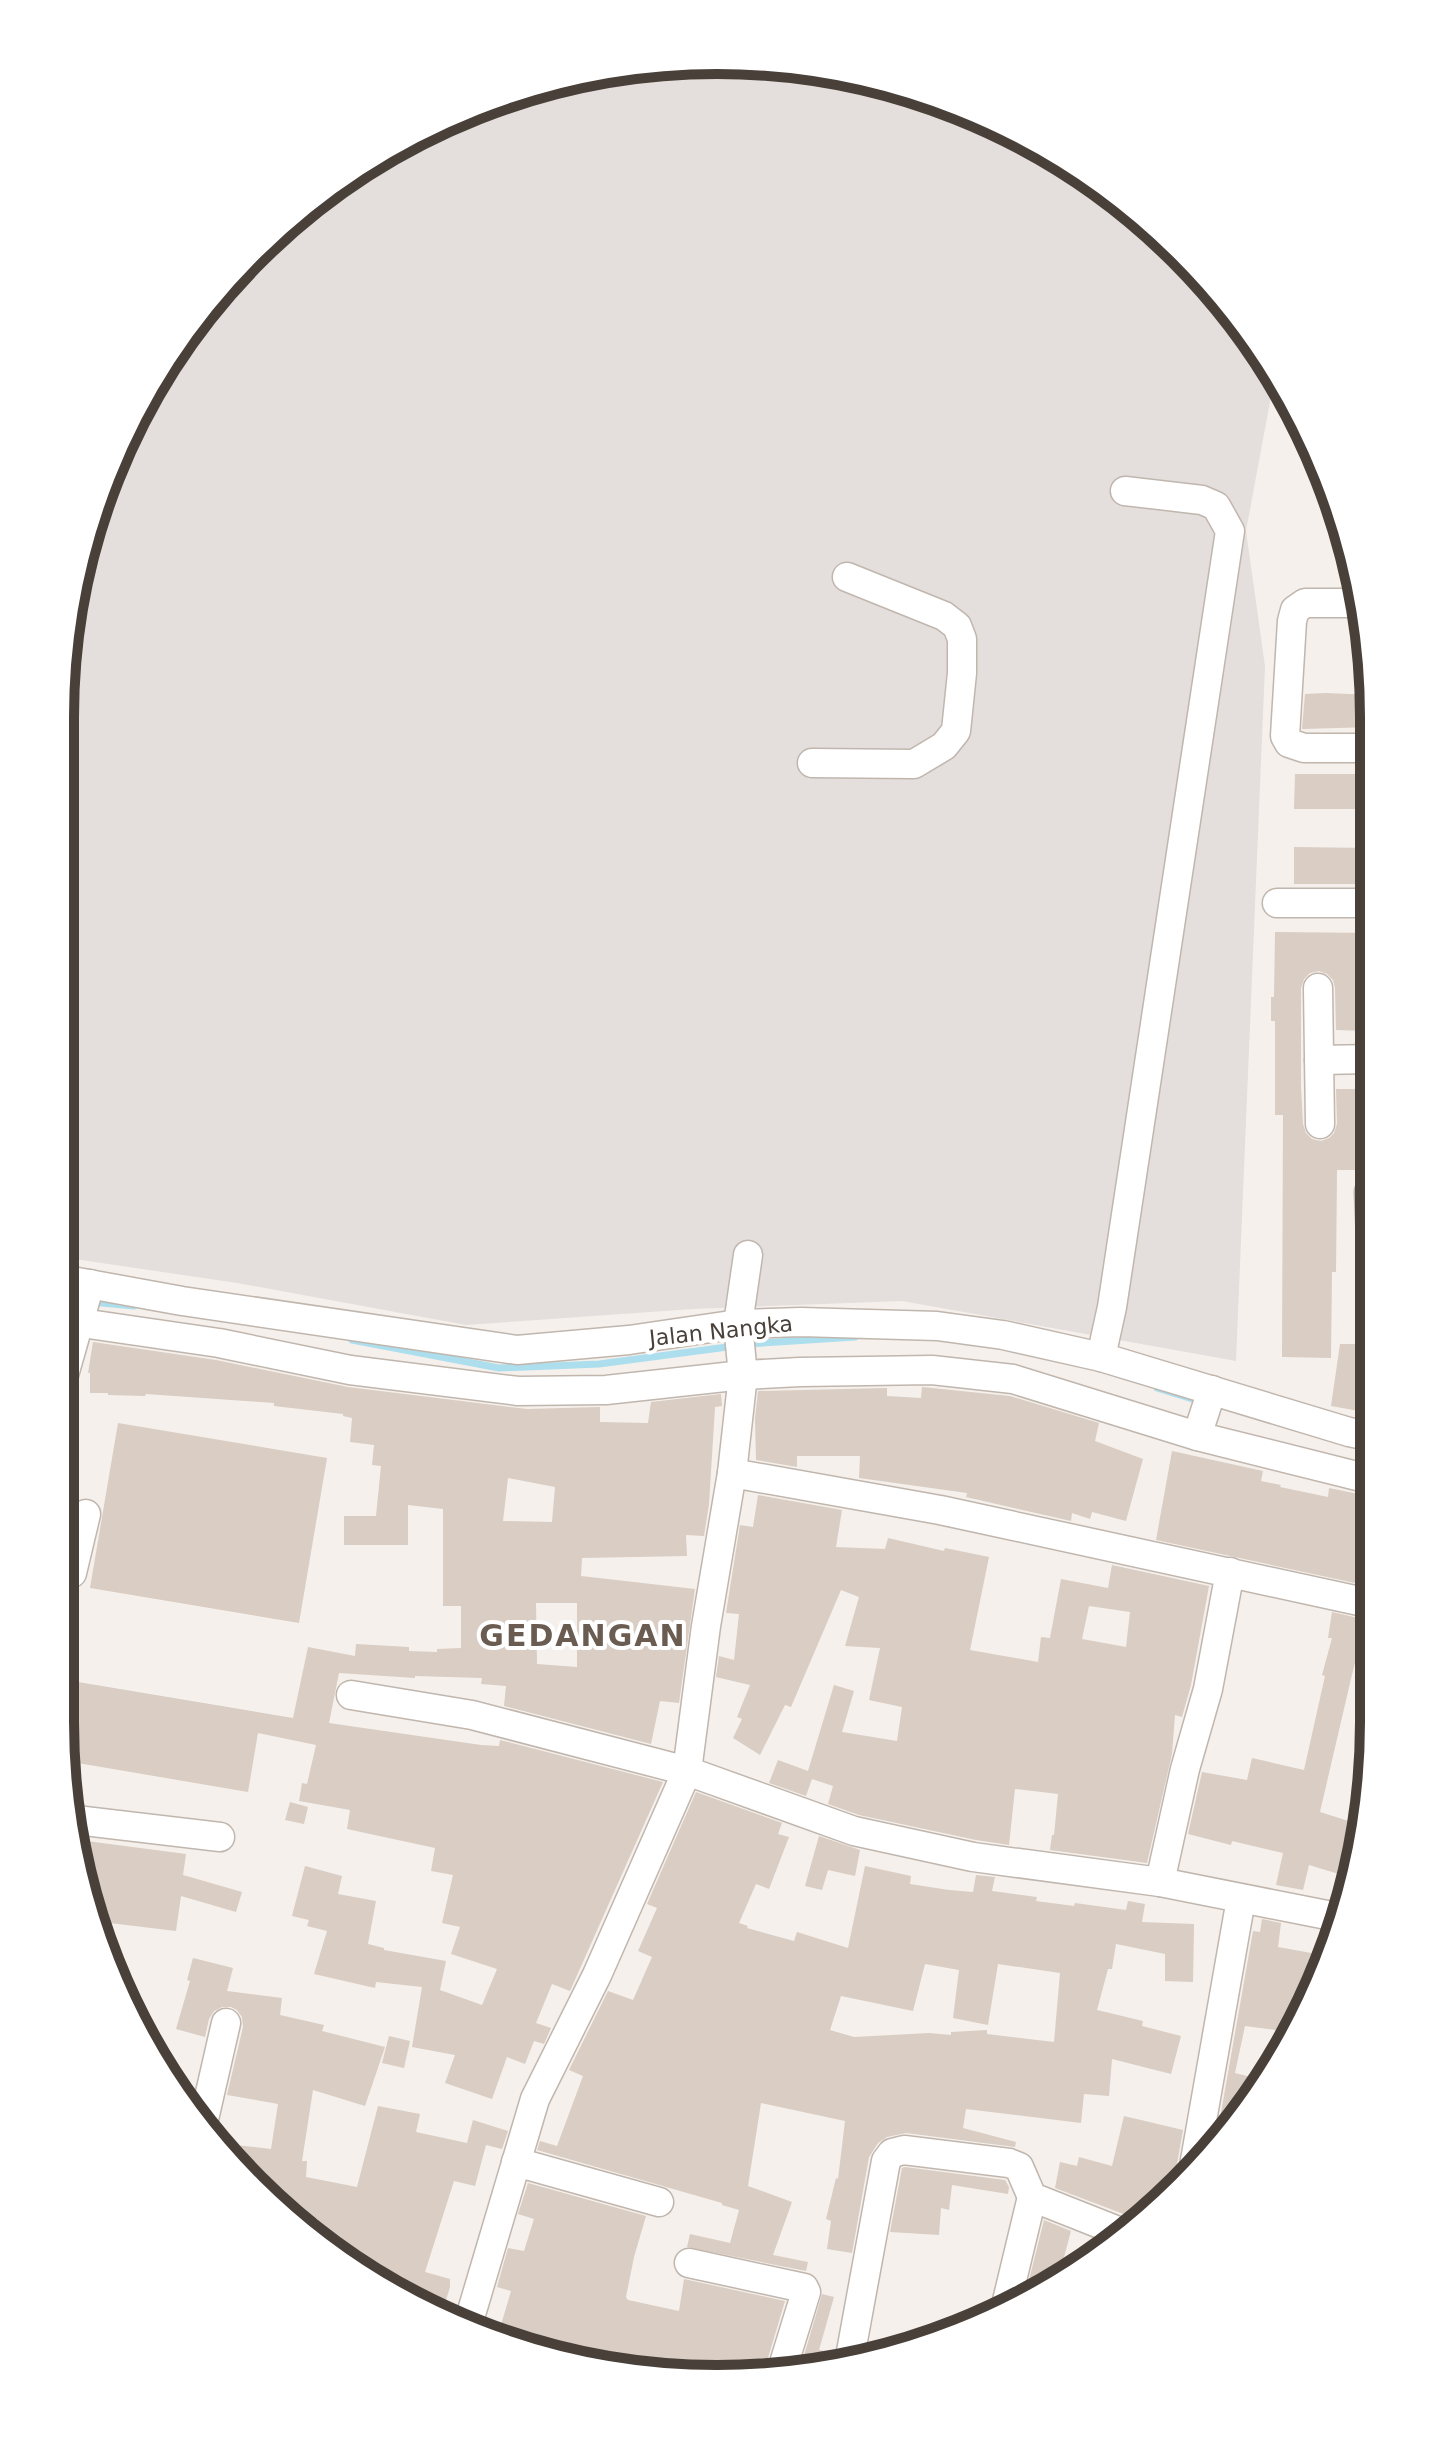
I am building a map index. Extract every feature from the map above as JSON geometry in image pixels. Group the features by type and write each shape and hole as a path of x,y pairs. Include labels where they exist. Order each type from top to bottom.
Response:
{"street":[{"path":"1101,1357 1112,1307 1230,531 1216,506 1202,500 1125,491"},
{"path":"812,763 914,764 944,746 956,731 962,673 962,639 957,626 944,616 847,577"},
{"path":"1350,603 1305,603 1295,610 1285,736 1289,743 1304,748 1360,748"},
{"path":"1277,903 1360,903"},
{"path":"1318,988 1320,1124"},
{"path":"1319,1060 1360,1059"},
{"path":"471,2316 535,2099 597,1975 687,1771 706,1626 732,1473 748,1255"},
{"name":"Jalan Nangka","path":"74,1283 517,1350 629,1340 741,1352 801,1322 937,1326 1003,1335 1101,1357 1210,1395 1360,1434"},
{"path":"74,1318 89,1287"},
{"path":"74,1320 219,1343 350,1370 518,1391 606,1390 741,1352 800,1372 932,1370 1013,1379 1360,1476"},
{"path":"1198,1432 1210,1395"},
{"path":"732,1473 940,1510 1360,1601"},
{"path":"74,1565 86,1514"},
{"path":"1160,1882 1185,1769 1208,1689 1230,1572"},
{"path":"351,1695 472,1715 687,1771 854,1831 973,1857 1160,1882 1330,1916"},
{"path":"82,1821 220,1837"},
{"path":"1197,2149 1241,1899"},
{"path":"206,2111 226,2023"},
{"path":"851,2351 886,2161 892,2153 904,2150 1009,2163 1019,2167 1032,2197 1008,2295"},
{"path":"516,2162 659,2202"},
{"path":"1032,2197 1112,2229"},
{"path":"689,2263 804,2288 806,2292 785,2361"}],"shaded area":[{"path":"675,75 759,75 801,80 842,86 924,108 1001,140 1038,160 1074,182 1141,234 1200,293 1252,360 1272,392 1246,531 1265,666 1236,1361 902,1301 693,1309 466,1325 237,1283 74,1259 74,717 75,675 86,592 108,510 140,433 182,360 234,293 262,262 326,207 360,182 433,140 510,108 551,96 592,86"}],"building":[{"path":"1305,694 1359,694 1360,727 1302,729"},
{"path":"1295,774 1360,774 1360,809 1294,809"},
{"path":"1294,847 1360,848 1360,884 1294,884"},
{"path":"1275,932 1360,933 1360,1031 1336,1030 1335,988 1327,974 1319,971 1310,973 1301,988 1301,1087 1306,1133 1312,1139 1321,1141 1329,1138 1337,1124 1336,1089 1360,1089 1360,1170 1337,1170 1331,1358 1282,1357 1283,1115 1275,1115 1275,1021 1271,1021 1271,997 1274,997"},
{"path":"93,1342 216,1360 348,1387 527,1409 600,1407 600,1422 648,1423 651,1402 721,1394 722,1406 715,1407 704,1536 686,1535 687,1556 582,1558 581,1576 695,1589 679,1703 660,1701 651,1744 504,1706 506,1686 481,1684 482,1678 339,1673 329,1723 481,1745 499,1746 500,1740 663,1782 570,1991 552,1984 536,2023 551,2028 544,2044 534,2041 525,2064 507,2057 492,2099 445,2083 455,2055 412,2047 422,1987 376,1982 375,1988 314,1974 327,1931 307,1926 309,1920 292,1916 305,1866 342,1876 338,1894 376,1901 368,1944 384,1950 446,1961 440,1990 482,2005 497,1969 451,1954 460,1927 442,1923 453,1875 431,1871 435,1848 347,1829 350,1810 299,1801 302,1783 307,1784 316,1745 258,1733 248,1792 75,1763 74,1681 293,1718 308,1647 355,1656 356,1644 409,1647 409,1651 437,1652 437,1649 461,1648 461,1606 443,1606 443,1509 408,1505 408,1545 344,1545 344,1516 376,1516 381,1466 372,1465 374,1445 350,1442 352,1418 343,1414 274,1406 274,1403 90,1393","holes":["508,1478 555,1487 552,1522 503,1521","536,1603 577,1603 577,1667 537,1664"]},
{"path":"1340,1344 1360,1344 1360,1411 1331,1406"},
{"path":"922,1387 1010,1396 1099,1423 1095,1441 1143,1459 1126,1521 1092,1512 1090,1519 1072,1513 1071,1521 966,1497 967,1493 859,1478 860,1456 797,1456 797,1467 756,1460 758,1391 887,1388 887,1396 921,1398"},
{"path":"118,1423 327,1458 299,1623 90,1588"},
{"path":"1172,1451 1263,1471 1261,1481 1280,1487 1328,1497 1329,1488 1360,1494 1360,1566 1355,1583 1156,1540"},
{"path":"758,1495 842,1510 836,1547 885,1549 888,1538 944,1551 945,1548 989,1557 970,1650 1038,1662 1041,1637 1050,1638 1061,1579 1108,1588 1112,1565 1209,1586 1191,1685 1182,1717 1175,1715 1172,1754 1147,1863 1050,1850 1058,1794 1015,1789 1009,1845 859,1815 828,1804 833,1786 812,1779 806,1796 769,1783 778,1760 808,1771 834,1685 854,1691 842,1732 897,1741 902,1707 869,1700 880,1648 845,1646 859,1597 841,1590 791,1707 785,1705 760,1755 733,1738 742,1719 737,1717 750,1685 716,1677 719,1656 734,1660 739,1614 726,1613 740,1525 753,1527","holes":["1089,1606 1130,1612 1126,1647 1082,1639"]},
{"path":"1332,1612 1360,1618 1360,1642 1320,1812 1352,1822 1341,1875 1309,1865 1303,1890 1276,1885 1283,1853 1188,1834 1202,1772 1247,1780 1252,1758 1304,1770 1332,1638 1328,1638"},
{"path":"696,1792 782,1823 778,1834 789,1837 769,1889 756,1884 739,1923 747,1928 794,1941 797,1932 848,1948 865,1866 911,1876 910,1884 949,1890 973,1892 976,1875 995,1877 992,1891 1037,1897 1036,1901 1126,1910 1128,1901 1145,1904 1142,1922 1194,1924 1193,1982 1165,1981 1165,1954 1116,1944 1112,1969 1108,1969 1097,2010 1143,2021 1142,2026 1181,2036 1171,2074 1112,2059 1109,2096 1084,2094 1081,2123 966,2109 963,2128 1016,2142 1015,2147 906,2133 887,2137 878,2143 869,2157 852,2253 827,2249 831,2221 826,2219 838,2179 845,2121 761,2103 748,2186 792,2202 773,2255 808,2262 806,2271 687,2247 690,2234 730,2243 739,2210 537,2150 540,2141 557,2146 583,2076 569,2070 608,1991 633,2000 652,1957 638,1951 657,1908 647,1904","holes":["925,1964 959,1970 953,2018 988,2025 998,1964 1060,1973 1054,2042 987,2034 987,2030 951,2032 951,2035 929,2033 854,2037 830,2030 841,1996 913,2011"]},
{"path":"290,1802 308,1807 304,1824 285,1820"},
{"path":"819,1836 860,1850 855,1876 828,1870 822,1890 805,1886"},
{"path":"85,1841 186,1854 183,1875 242,1892 236,1912 181,1896 176,1931 106,1923"},
{"path":"1262,1919 1281,1923 1278,1947 1316,1954 1281,2031 1245,2026 1235,2073 1253,2077 1219,2122 1253,1931 1260,1932"},
{"path":"193,1958 233,1968 227,1991 282,1998 280,2015 324,2025 322,2031 385,2047 365,2106 313,2090 302,2161 307,2161 306,2177 357,2187 378,2106 420,2114 416,2132 467,2143 473,2120 508,2131 502,2149 486,2145 475,2186 454,2181 425,2272 450,2279 445,2304 395,2279 326,2232 317,2225 318,2219 307,2217 293,2205 233,2145 271,2149 278,2104 227,2095 243,2027 237,2010 222,2007 214,2011 205,2037 176,2029 190,1981 187,1980"},
{"path":"389,2036 410,2041 404,2068 382,2063"},
{"path":"1124,2116 1183,2130 1178,2171 1128,2216 1055,2188 1060,2162 1077,2166 1079,2157 1112,2166"},
{"path":"902,2168 1005,2180 1009,2187 1008,2194 952,2185 949,2210 941,2208 939,2235 890,2232"},
{"path":"528,2183 646,2216 634,2257 628,2300 679,2311 684,2279 785,2301 766,2363 675,2364 633,2359 592,2353 500,2327 511,2291 497,2287 508,2248 524,2251 534,2219 518,2214"},
{"path":"1044,2220 1071,2231 1062,2264 1028,2284"},
{"path":"822,2294 834,2297 819,2350 833,2354 803,2359"}],"waterway":[{"path":"74,1301 78,1301"},
{"path":"91,1302 134,1306"},
{"path":"748,1344 855,1337"},
{"path":"352,1340 499,1368 599,1364 735,1346"},
{"path":"1157,1388 1202,1402"}],"district":[{"name":"GEDANGAN","path":"583,1635"}]}
